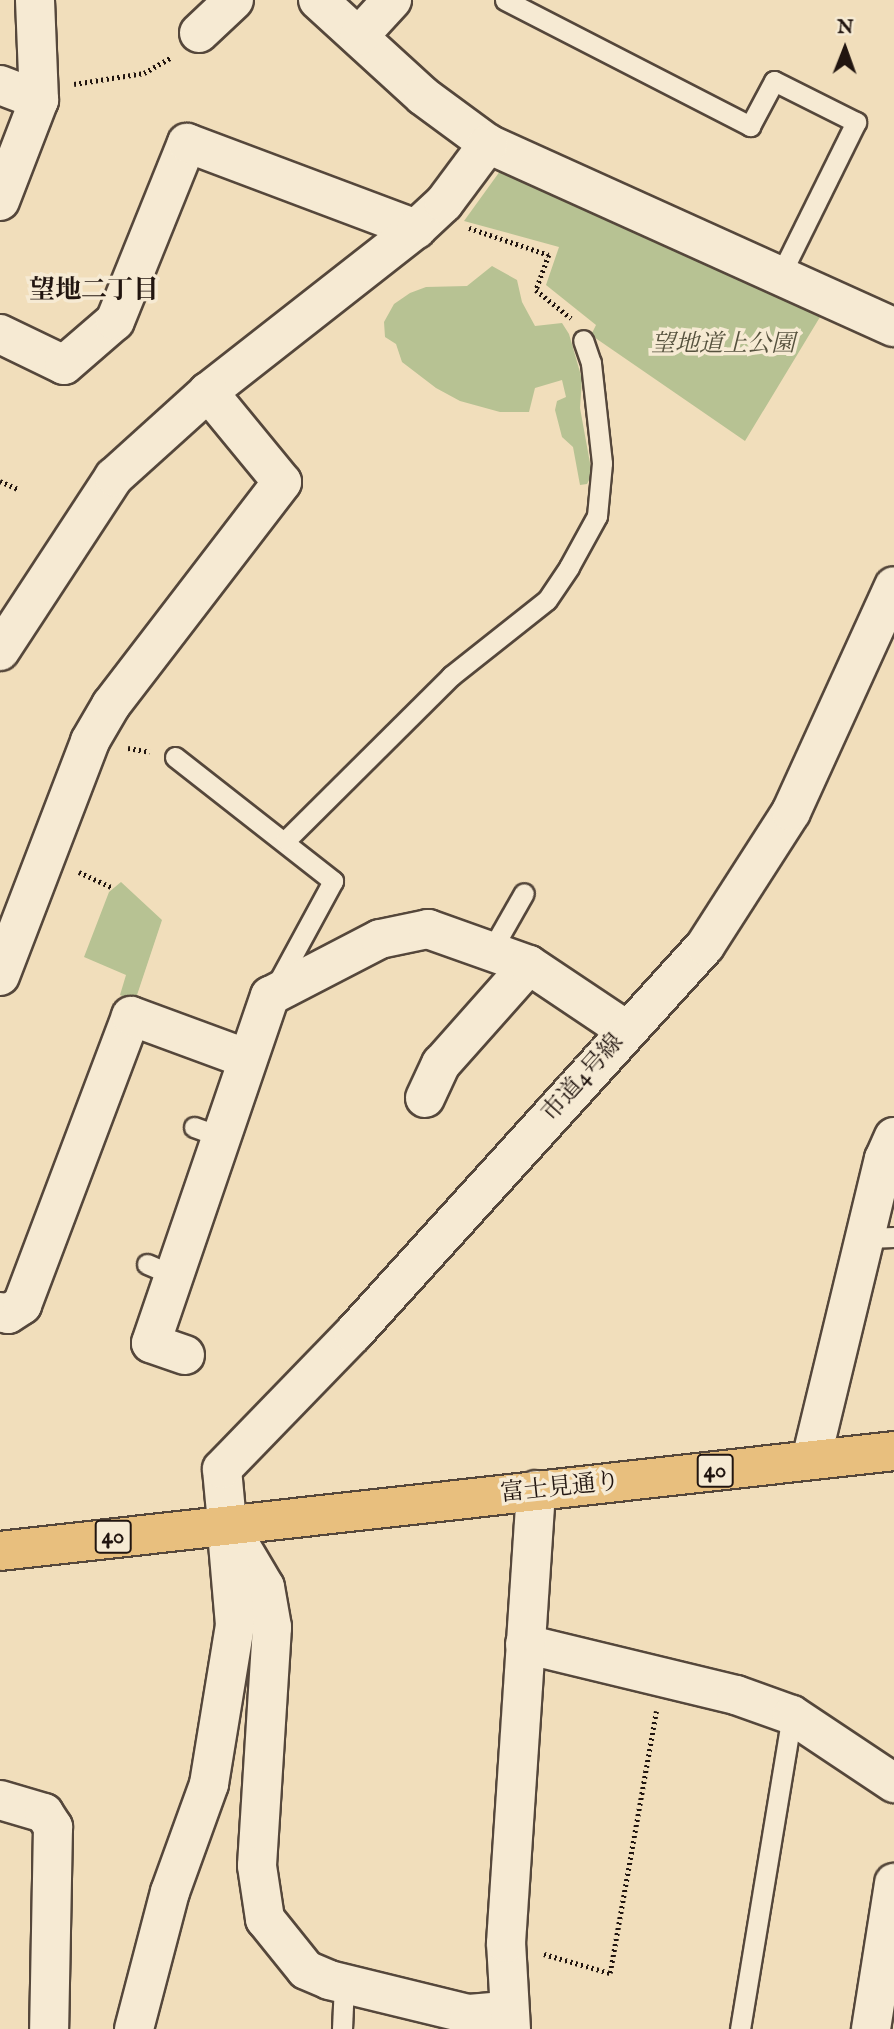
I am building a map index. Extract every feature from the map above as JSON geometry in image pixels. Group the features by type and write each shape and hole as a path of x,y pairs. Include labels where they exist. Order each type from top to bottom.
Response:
{"main road":[{"name":"富士見通り","path":"227,1523 894,1451"},
{"name":"40","path":"0,1551 227,1523"}],"street":[{"path":"0,201 39,100 35,0"},
{"path":"199,33 234,0"},
{"path":"318,0 423,96 488,144 779,278 894,327"},
{"path":"359,36 392,0"},
{"path":"0,85 39,100"},
{"path":"0,334 64,365 115,321 187,143 416,229"},
{"path":"0,651 114,477 208,392 416,229 444,202 488,144"},
{"path":"0,976 90,741 111,705 282,482 208,392"},
{"name":"市道4号線","path":"126,2028 170,1892 209,1784 235,1625 222,1469 353,1334 705,946 758,868 791,812 894,586"},
{"path":"185,1355 151,1343 160,1270 207,1131 245,1058 270,996 391,937 428,929 492,949 529,965 626,1030"},
{"path":"425,1098 441,1064 529,965"},
{"path":"0,1312 8,1314 22,1305 131,1016 245,1058"},
{"path":"811,1460 880,1237 894,1137"},
{"path":"227,1523 265,1587 272,1627 257,1866 265,1919 306,1970 344,1984 469,2014 509,2020 506,1943 536,1490"},
{"path":"525,1644 736,1695 792,1715 894,1783"},
{"path":"0,1800 44,1813 53,1827 50,2029"},
{"path":"871,2029 894,1883"}],"lane":[{"path":"505,0 750,126 774,80 856,122 779,278"},
{"path":"286,841 451,676 547,600 597,516 602,463 591,363 583,340"},
{"path":"175,757 286,841 333,881 270,996"},
{"path":"492,949 524,893"},
{"path":"740,2029 792,1715"},
{"path":"342,2029 344,1984"}],"path":[{"path":"39,100 56,86 144,73 177,55 199,33"},
{"path":"456,224 550,255 536,290 574,320"},
{"path":"0,481 18,489"},
{"path":"90,741 175,757"},
{"path":"506,1943 610,1973 658,1678"}],"green space":[{"name":"望地道上公園","path":"503,167 820,317 745,441 591,335 596,325 546,285 559,247 464,221"},
{"path":"492,266 517,280 522,302 535,326 562,323 569,334 582,379 580,408 592,474 587,484 580,485 573,447 562,437 555,410 557,401 566,397 562,380 535,388 529,412 500,412 460,401 436,388 402,362 396,344 385,337 384,322 394,304 410,293 426,287 467,286"},
{"path":"121,882 162,920 135,1001 120,995 126,975 84,957 109,892"}],"district":[{"name":"望地二丁目","path":"94,291"}]}
